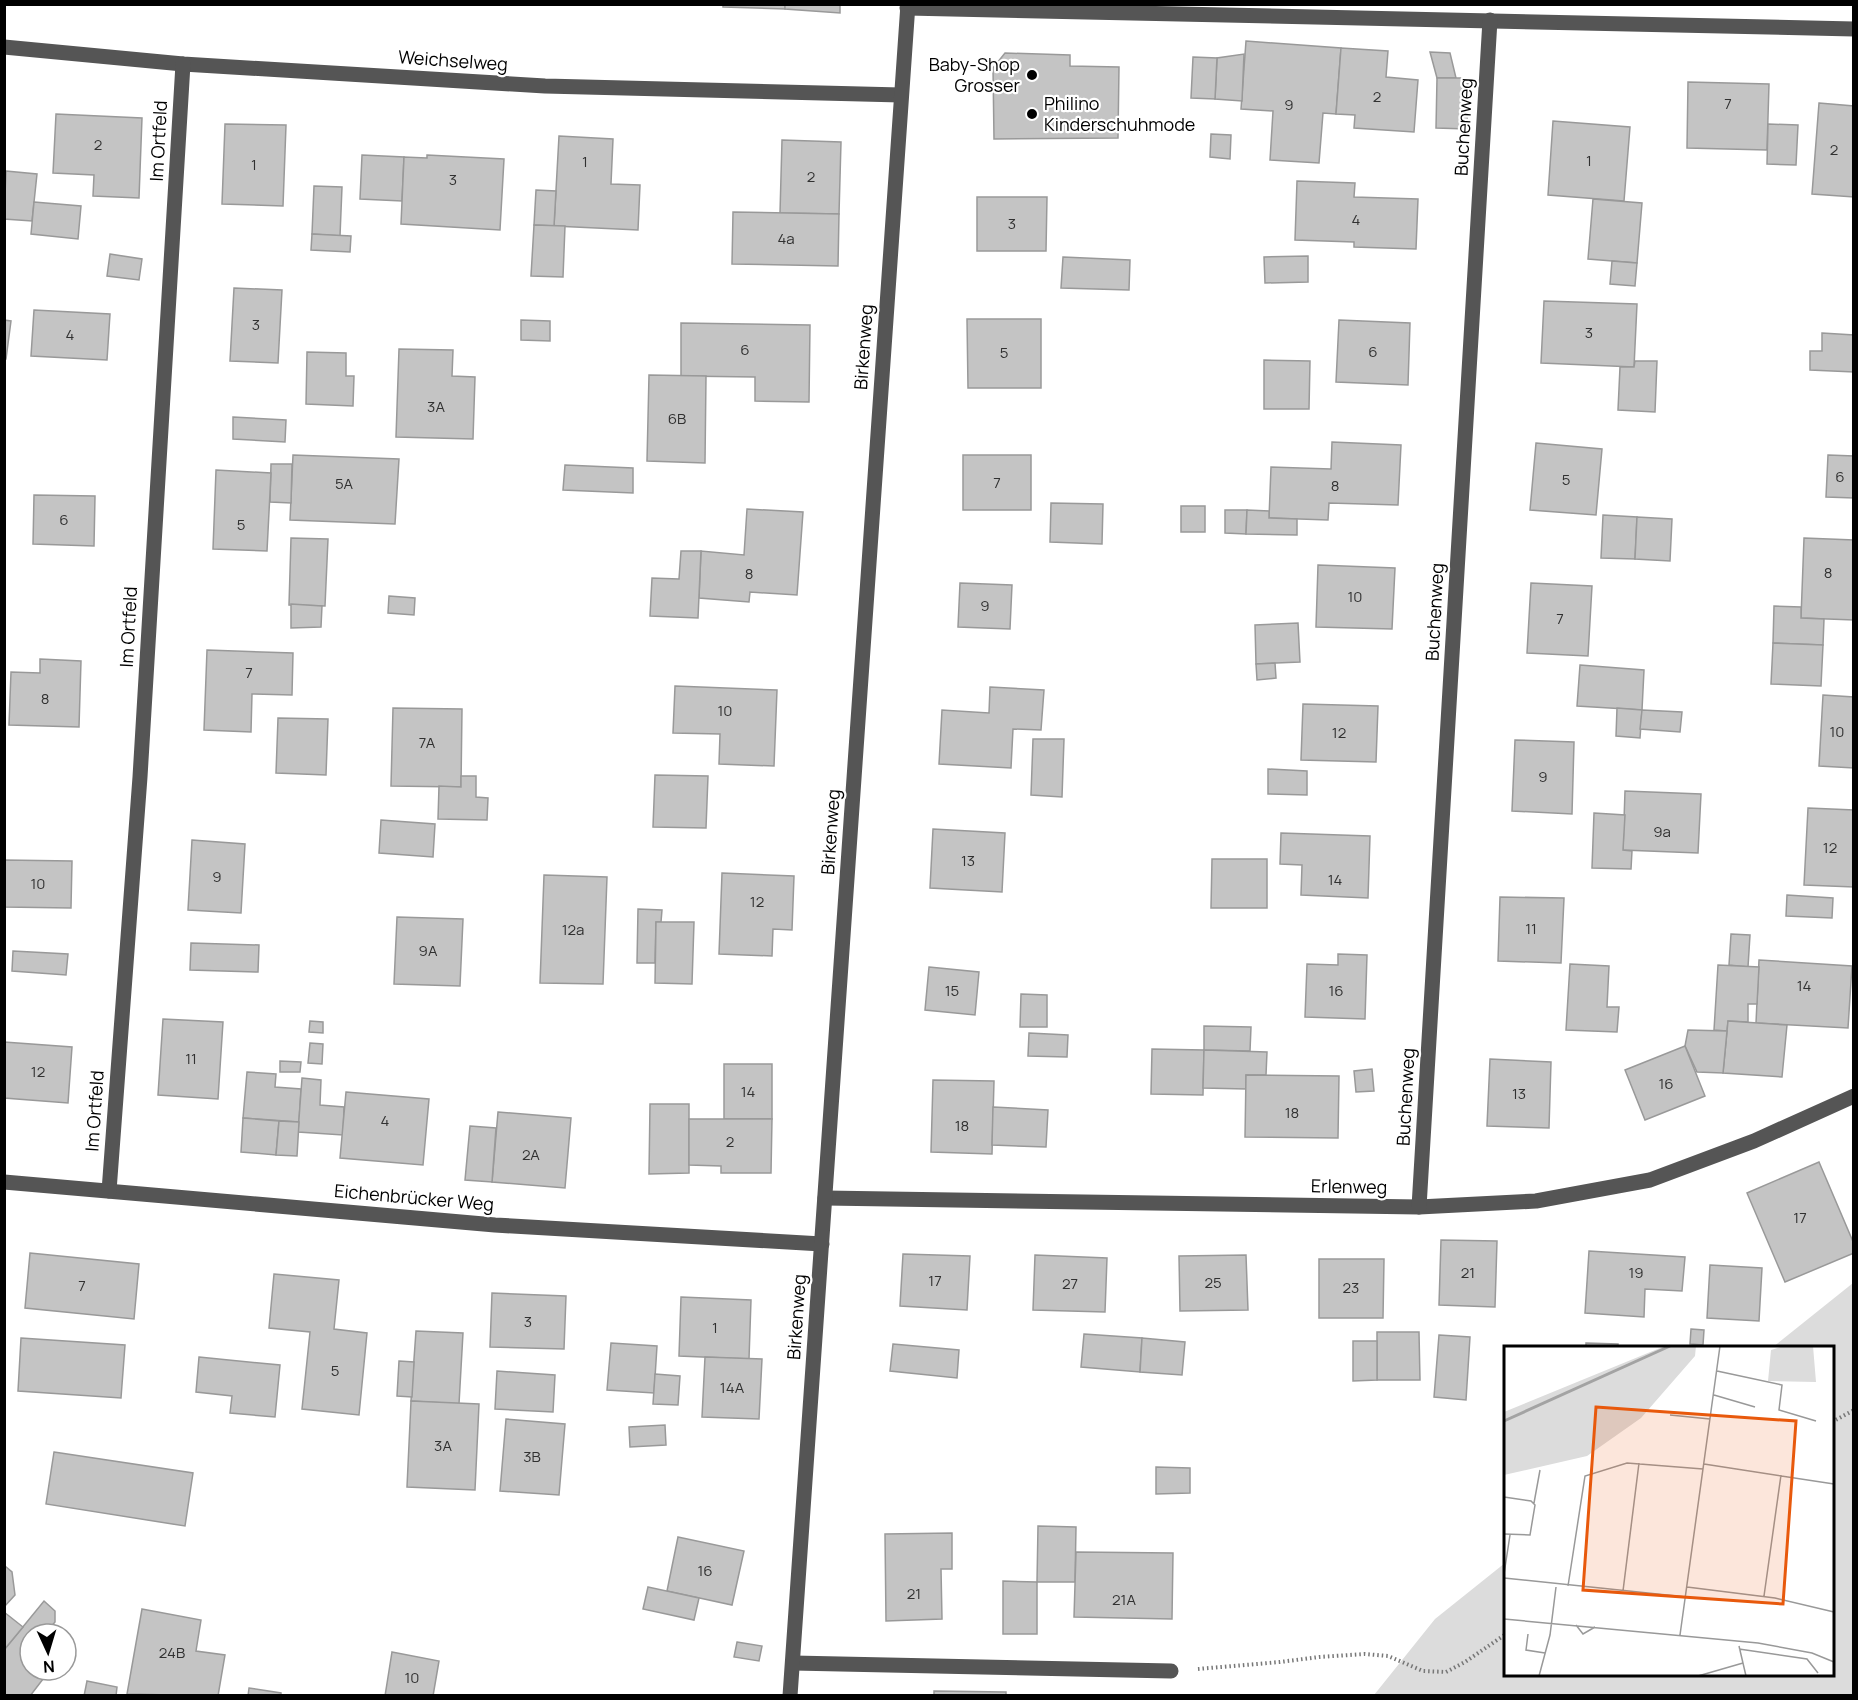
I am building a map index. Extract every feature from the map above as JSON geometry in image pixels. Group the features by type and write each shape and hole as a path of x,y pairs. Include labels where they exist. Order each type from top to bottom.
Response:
{"street":[{"path":"908,6 1854,29"},
{"name":"Birkenweg","path":"790,1695 908,6"},
{"name":"Buchenweg","path":"1419,1207 1490,20"},
{"name":"Weichselweg","path":"4,47 183,64 545,86 901,95"},
{"name":"Im Ortfeld","path":"109,1191 140,777 183,64"},
{"name":"Erlenweg","path":"825,1198 1419,1207 1536,1201 1650,1180 1754,1141 1854,1096"},
{"name":"Eichenbrücker Weg","path":"4,1182 495,1225 822,1244"},
{"path":"793,1662 1171,1671"}],"path":[{"path":"1834,1421 1854,1410"},
{"path":"1171,1671 1365,1654 1388,1656 1423,1671 1446,1672 1504,1635"}],"shaded area":[{"path":"1853,1283 1853,1695 1374,1695 1435,1619 1504,1564 1504,1676 1834,1676 1834,1346 1774,1346"}],"building":[{"path":"723,4 785,4 785,9 723,7"},
{"path":"785,4 840,4 840,13 785,9"},
{"path":"1246,41 1341,48 1336,114 1323,113 1319,163 1270,160 1273,111 1241,109"},
{"path":"1341,48 1388,51 1386,77 1418,80 1414,132 1354,128 1355,115 1336,114"},
{"path":"1430,52 1450,53 1456,78 1437,78"},
{"path":"1005,53 1070,55 1070,66 1119,67 1118,138 994,139 993,68"},
{"path":"1244,54 1242,101 1215,99 1217,58"},
{"path":"1193,57 1217,58 1215,99 1191,98"},
{"path":"1437,78 1468,78 1467,129 1436,128"},
{"path":"1688,82 1769,84 1767,150 1687,148"},
{"path":"1819,103 1854,106 1854,197 1812,194"},
{"path":"56,114 142,118 139,198 93,196 94,175 53,173"},
{"path":"1553,121 1630,127 1624,201 1548,195"},
{"path":"225,124 286,125 283,206 222,204"},
{"path":"1768,124 1798,125 1796,165 1767,164"},
{"path":"1211,134 1231,135 1230,159 1210,157"},
{"path":"559,136 613,139 611,184 640,185 638,230 554,226"},
{"path":"782,140 841,142 839,214 780,213"},
{"path":"362,155 404,157 402,201 360,199"},
{"path":"427,155 504,159 500,230 401,224 404,157 427,158"},
{"path":"6,171 37,174 32,221 4,219"},
{"path":"1297,181 1355,183 1354,197 1418,199 1416,249 1354,247 1354,242 1295,240"},
{"path":"314,186 342,187 340,236 312,234"},
{"path":"536,190 556,191 554,226 534,225"},
{"path":"977,197 1047,197 1046,251 977,251"},
{"path":"1593,199 1642,203 1637,263 1588,259"},
{"path":"34,202 81,206 78,239 31,234"},
{"path":"733,212 839,214 838,266 732,264"},
{"path":"534,225 565,226 563,277 531,276"},
{"path":"312,234 351,236 350,252 311,250"},
{"path":"110,254 142,259 139,280 107,276"},
{"path":"1308,256 1308,282 1265,283 1264,257"},
{"path":"1063,257 1130,260 1129,290 1061,288"},
{"path":"1612,261 1637,263 1635,286 1610,284"},
{"path":"234,288 282,290 278,363 230,361"},
{"path":"1544,301 1637,304 1634,367 1541,363"},
{"path":"34,310 110,314 107,360 31,356"},
{"path":"967,319 1041,319 1041,388 968,388"},
{"path":"4,320 11,321 6,359 4,359"},
{"path":"521,320 550,321 550,341 521,340"},
{"path":"1339,320 1410,323 1408,385 1336,382"},
{"path":"681,323 810,325 809,402 755,401 755,377 681,376"},
{"path":"1822,333 1854,335 1854,372 1810,370 1810,351 1822,351"},
{"path":"399,349 453,350 452,376 475,377 473,439 396,437"},
{"path":"307,352 346,353 346,376 354,376 353,406 306,404"},
{"path":"1264,360 1310,361 1309,409 1264,409"},
{"path":"1635,361 1657,361 1655,412 1618,410 1620,367 1634,367"},
{"path":"649,375 706,376 705,463 647,461"},
{"path":"233,417 286,420 285,442 233,439"},
{"path":"1332,442 1401,445 1398,505 1329,503 1328,520 1269,518 1271,467 1331,469"},
{"path":"1536,443 1602,449 1596,515 1530,510"},
{"path":"293,455 399,459 395,524 290,520"},
{"path":"963,455 1031,455 1031,510 963,510"},
{"path":"1828,455 1854,456 1854,498 1826,497"},
{"path":"271,464 292,464 291,503 270,502"},
{"path":"565,465 633,468 633,493 563,490"},
{"path":"216,470 271,473 267,551 213,549"},
{"path":"34,495 95,496 94,546 33,544"},
{"path":"1051,503 1103,504 1102,544 1050,542"},
{"path":"1181,506 1205,506 1205,532 1181,532"},
{"path":"747,509 803,512 797,595 750,592 749,602 699,598 701,551 744,555"},
{"path":"1225,510 1247,510 1246,534 1225,533"},
{"path":"1247,510 1269,511 1269,518 1297,519 1297,535 1246,534"},
{"path":"1603,515 1637,517 1635,559 1601,558"},
{"path":"1637,517 1672,519 1670,561 1635,559"},
{"path":"291,538 328,539 325,606 289,605"},
{"path":"1804,538 1854,540 1854,620 1801,618"},
{"path":"681,551 701,551 698,618 650,616 652,578 679,579"},
{"path":"1318,565 1395,568 1392,629 1316,627"},
{"path":"960,583 1012,585 1010,629 958,627"},
{"path":"1531,583 1592,586 1588,656 1527,653"},
{"path":"389,596 415,598 414,615 388,613"},
{"path":"291,604 322,606 321,627 291,628"},
{"path":"1774,606 1801,607 1801,618 1824,619 1823,645 1773,643"},
{"path":"1298,623 1300,662 1256,664 1255,625"},
{"path":"1773,643 1823,645 1821,686 1771,684"},
{"path":"207,650 293,653 292,695 252,694 251,732 204,730"},
{"path":"40,659 81,661 79,727 9,725 11,672 40,673"},
{"path":"1275,663 1276,678 1257,680 1256,664"},
{"path":"1580,665 1644,670 1642,710 1577,706"},
{"path":"675,686 777,690 774,766 719,764 720,734 673,733"},
{"path":"990,687 1044,690 1041,730 1013,729 1011,768 939,764 942,710 989,713"},
{"path":"1823,695 1854,697 1854,768 1819,766"},
{"path":"1303,704 1378,706 1376,762 1301,760"},
{"path":"393,708 462,709 461,787 391,786"},
{"path":"1617,708 1642,710 1640,738 1616,736"},
{"path":"1642,710 1682,712 1680,732 1640,729"},
{"path":"278,718 328,719 326,775 276,773"},
{"path":"1033,739 1064,739 1062,797 1031,795"},
{"path":"1515,740 1574,742 1572,814 1512,811"},
{"path":"1268,769 1307,771 1307,795 1268,794"},
{"path":"655,775 708,776 706,828 653,827"},
{"path":"461,776 476,776 476,797 488,798 487,820 438,819 439,786 461,787"},
{"path":"1625,791 1701,794 1698,853 1623,850"},
{"path":"1808,808 1854,810 1854,887 1804,885"},
{"path":"1594,813 1625,815 1623,850 1632,851 1631,869 1592,868"},
{"path":"381,820 435,824 433,857 379,853"},
{"path":"933,829 1005,833 1002,892 930,888"},
{"path":"1281,833 1370,836 1368,898 1301,895 1302,865 1280,864"},
{"path":"192,840 245,844 241,913 188,910"},
{"path":"1212,859 1267,859 1267,908 1211,908"},
{"path":"4,860 72,861 71,908 4,907"},
{"path":"722,873 794,876 792,930 773,929 772,956 719,954"},
{"path":"544,875 607,877 603,984 540,983"},
{"path":"1787,895 1833,898 1832,918 1786,916"},
{"path":"1500,897 1564,898 1561,963 1498,961"},
{"path":"638,909 662,910 661,922 656,922 655,963 637,963"},
{"path":"397,917 463,919 460,986 394,984"},
{"path":"656,922 694,922 692,984 655,983"},
{"path":"1731,934 1750,935 1748,967 1729,965"},
{"path":"191,943 259,945 258,972 190,970"},
{"path":"13,951 68,954 66,975 12,971"},
{"path":"1338,954 1367,955 1365,1019 1305,1017 1307,964 1338,965"},
{"path":"1759,960 1852,966 1848,1028 1756,1023"},
{"path":"1570,964 1609,966 1607,1007 1619,1007 1617,1032 1566,1030"},
{"path":"1718,965 1759,967 1757,1004 1748,1004 1748,1022 1728,1021 1727,1031 1714,1030"},
{"path":"929,967 979,972 975,1015 925,1010"},
{"path":"1021,994 1047,995 1047,1027 1020,1027"},
{"path":"163,1019 223,1022 218,1099 158,1095"},
{"path":"310,1021 323,1022 323,1033 309,1032"},
{"path":"1728,1021 1787,1025 1782,1077 1723,1073"},
{"path":"1204,1026 1251,1027 1250,1051 1204,1050"},
{"path":"1688,1030 1727,1031 1723,1073 1697,1072 1685,1046"},
{"path":"1029,1033 1068,1035 1067,1057 1028,1056"},
{"path":"4,1042 72,1047 68,1103 4,1098"},
{"path":"310,1043 323,1044 322,1064 308,1063"},
{"path":"1685,1046 1705,1096 1645,1120 1625,1070"},
{"path":"1152,1049 1204,1050 1203,1095 1151,1094"},
{"path":"1204,1050 1267,1052 1266,1075 1246,1075 1246,1089 1203,1088"},
{"path":"1490,1059 1551,1062 1549,1128 1487,1126"},
{"path":"280,1061 301,1062 300,1072 280,1072"},
{"path":"724,1064 772,1064 772,1119 724,1119"},
{"path":"1372,1069 1374,1091 1356,1092 1354,1071"},
{"path":"247,1072 276,1074 275,1087 301,1089 299,1122 243,1118"},
{"path":"1246,1075 1339,1076 1338,1138 1245,1137"},
{"path":"302,1078 321,1080 320,1105 344,1107 343,1135 298,1132"},
{"path":"933,1080 994,1081 992,1154 931,1152"},
{"path":"346,1092 429,1099 423,1165 340,1158"},
{"path":"650,1104 689,1104 689,1173 649,1174"},
{"path":"993,1107 1048,1110 1046,1147 992,1145"},
{"path":"498,1112 571,1118 565,1188 492,1182"},
{"path":"243,1118 279,1121 276,1155 241,1152"},
{"path":"689,1119 772,1119 771,1173 721,1173 721,1166 689,1165"},
{"path":"279,1121 299,1122 297,1156 276,1155"},
{"path":"470,1126 496,1128 492,1182 465,1180"},
{"path":"1819,1162 1854,1244 1854,1253 1785,1282 1747,1193"},
{"path":"1441,1240 1497,1241 1495,1307 1439,1305"},
{"path":"1589,1251 1685,1257 1682,1291 1645,1289 1644,1317 1585,1313"},
{"path":"30,1253 139,1264 134,1319 25,1308"},
{"path":"903,1254 970,1256 967,1310 900,1306"},
{"path":"1035,1255 1107,1258 1105,1312 1033,1310"},
{"path":"1246,1255 1248,1310 1180,1311 1179,1256"},
{"path":"1319,1259 1384,1259 1383,1318 1319,1318"},
{"path":"1710,1265 1762,1268 1759,1321 1707,1318"},
{"path":"274,1274 339,1280 334,1329 367,1333 359,1415 302,1409 310,1332 269,1328"},
{"path":"492,1293 566,1296 564,1349 490,1347"},
{"path":"681,1297 751,1300 749,1359 679,1356"},
{"path":"1691,1329 1704,1330 1703,1345 1690,1344"},
{"path":"416,1331 463,1333 459,1404 411,1401"},
{"path":"1377,1332 1419,1332 1420,1380 1377,1380"},
{"path":"1084,1334 1142,1338 1140,1372 1081,1367"},
{"path":"1439,1335 1470,1337 1466,1400 1434,1397"},
{"path":"21,1338 125,1345 121,1398 18,1391"},
{"path":"1142,1338 1185,1342 1182,1375 1140,1372"},
{"path":"1353,1341 1377,1341 1377,1380 1353,1381"},
{"path":"611,1343 657,1346 654,1393 607,1390"},
{"path":"1586,1343 1618,1344 1618,1346 1586,1346"},
{"path":"893,1344 959,1350 957,1378 890,1371"},
{"path":"199,1357 280,1365 275,1417 230,1413 232,1396 196,1392"},
{"path":"705,1357 762,1359 759,1419 702,1417"},
{"path":"399,1361 414,1362 412,1397 397,1396"},
{"path":"497,1371 555,1375 553,1412 495,1409"},
{"path":"655,1374 680,1376 678,1405 653,1404"},
{"path":"411,1401 479,1404 475,1490 407,1487"},
{"path":"506,1419 565,1424 559,1495 500,1491"},
{"path":"665,1425 666,1445 630,1447 629,1427"},
{"path":"54,1452 193,1473 185,1526 46,1504"},
{"path":"1156,1467 1190,1468 1190,1493 1156,1494"},
{"path":"1038,1526 1076,1527 1075,1582 1037,1582"},
{"path":"952,1533 952,1569 941,1569 942,1619 886,1621 885,1534"},
{"path":"678,1537 744,1551 732,1605 667,1591"},
{"path":"1076,1552 1173,1553 1172,1619 1074,1617"},
{"path":"5,1566 12,1572 15,1595 4,1607"},
{"path":"1003,1581 1037,1582 1037,1634 1003,1634"},
{"path":"648,1587 699,1598 694,1620 643,1609"},
{"path":"44,1601 55,1611 55,1622 27,1622"},
{"path":"142,1609 201,1620 196,1651 225,1655 218,1696 127,1694"},
{"path":"4,1612 18,1623 18,1633 4,1650"},
{"path":"18,1633 18,1682 41,1682 30,1696 4,1696 4,1650"},
{"path":"737,1642 762,1646 759,1661 734,1657"},
{"path":"392,1652 439,1661 433,1696 385,1696"},
{"path":"87,1681 117,1687 116,1696 84,1696"},
{"path":"249,1688 281,1693 281,1696 248,1696"},
{"path":"934,1691 1006,1692 1006,1696 934,1696"}],"place":[{"name":"Baby-Shop Grosser","path":"1032,75"},
{"name":"Philino Kinderschuhmode","path":"1032,114"}]}
